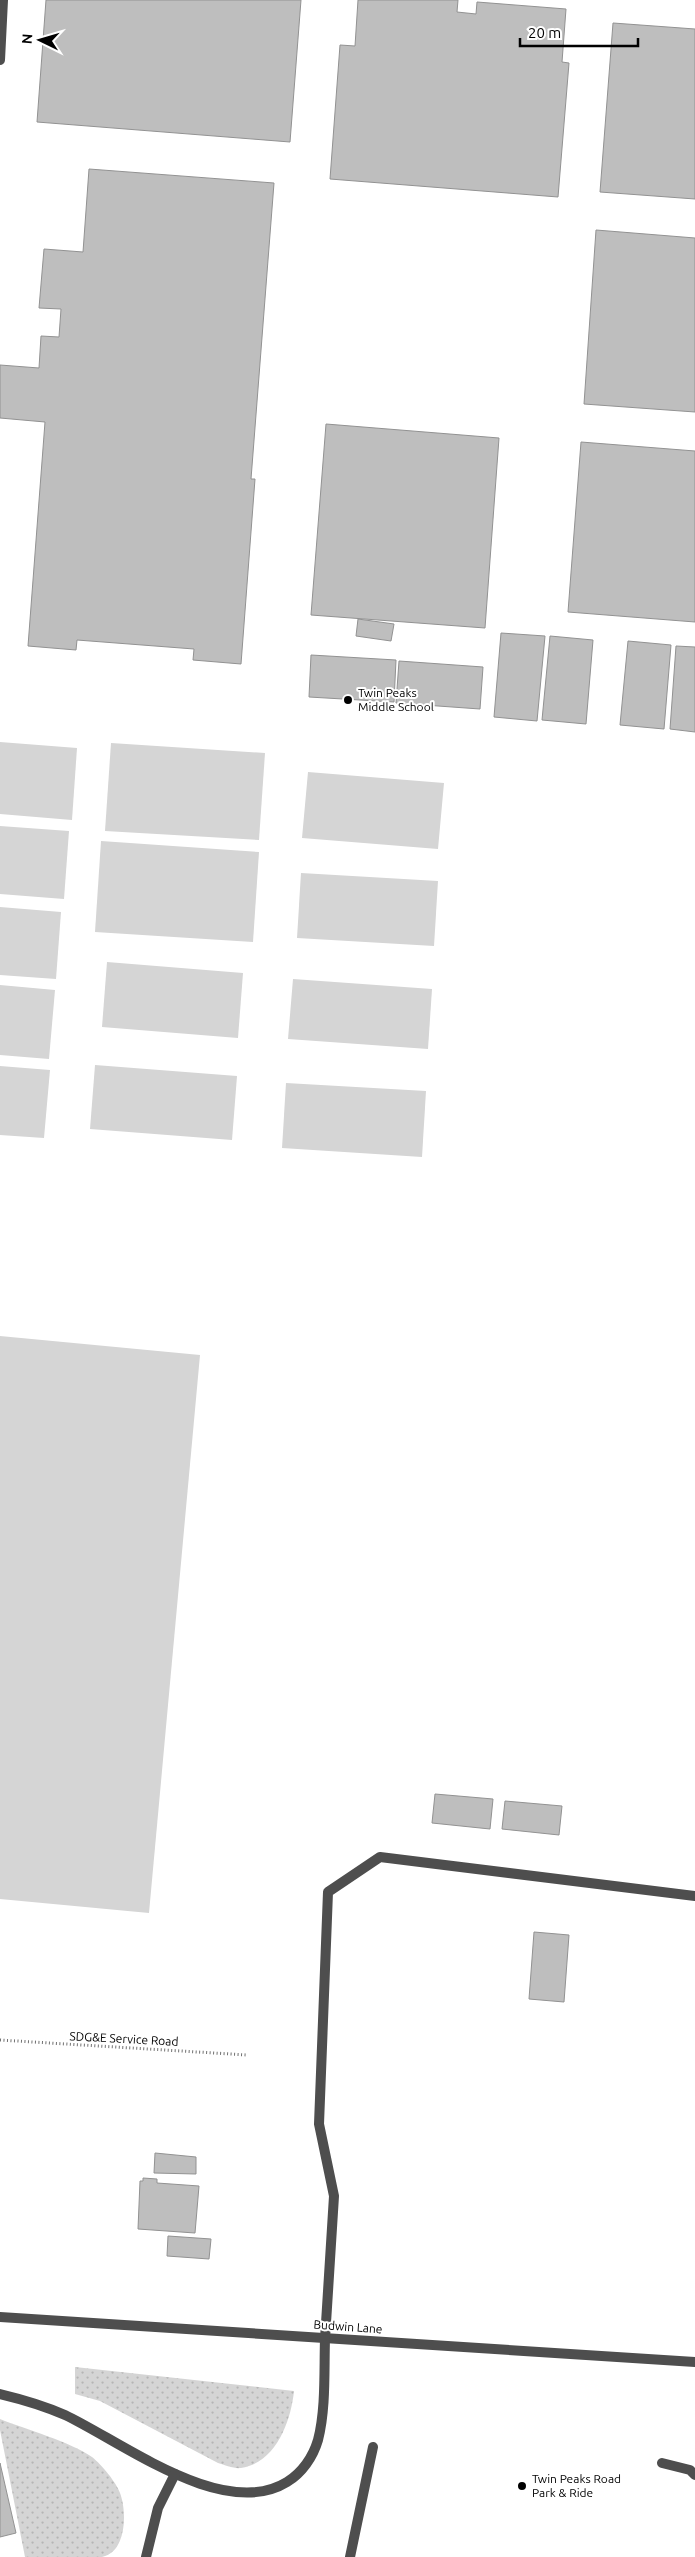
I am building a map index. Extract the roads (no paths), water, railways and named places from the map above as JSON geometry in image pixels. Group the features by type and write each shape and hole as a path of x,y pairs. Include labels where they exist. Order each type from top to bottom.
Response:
{"street":[{"path":"0,60 3,0"},
{"path":"0,2394 63,2414 175,2474 230,2492 258,2492 279,2487 297,2476 309,2461 318,2440 334,2196 318,2124 328,1892 380,1857 695,1896"},
{"name":"Budwin Lane","path":"0,2317 695,2362"},
{"path":"350,2557 373,2447"},
{"path":"662,2463 690,2470 695,2474"},
{"path":"146,2557 158,2508 175,2474"}],"place":[{"name":"Twin Peaks Middle School","path":"348,700"},
{"name":"Twin Peaks Road Park & Ride","path":"522,2486"}]}
